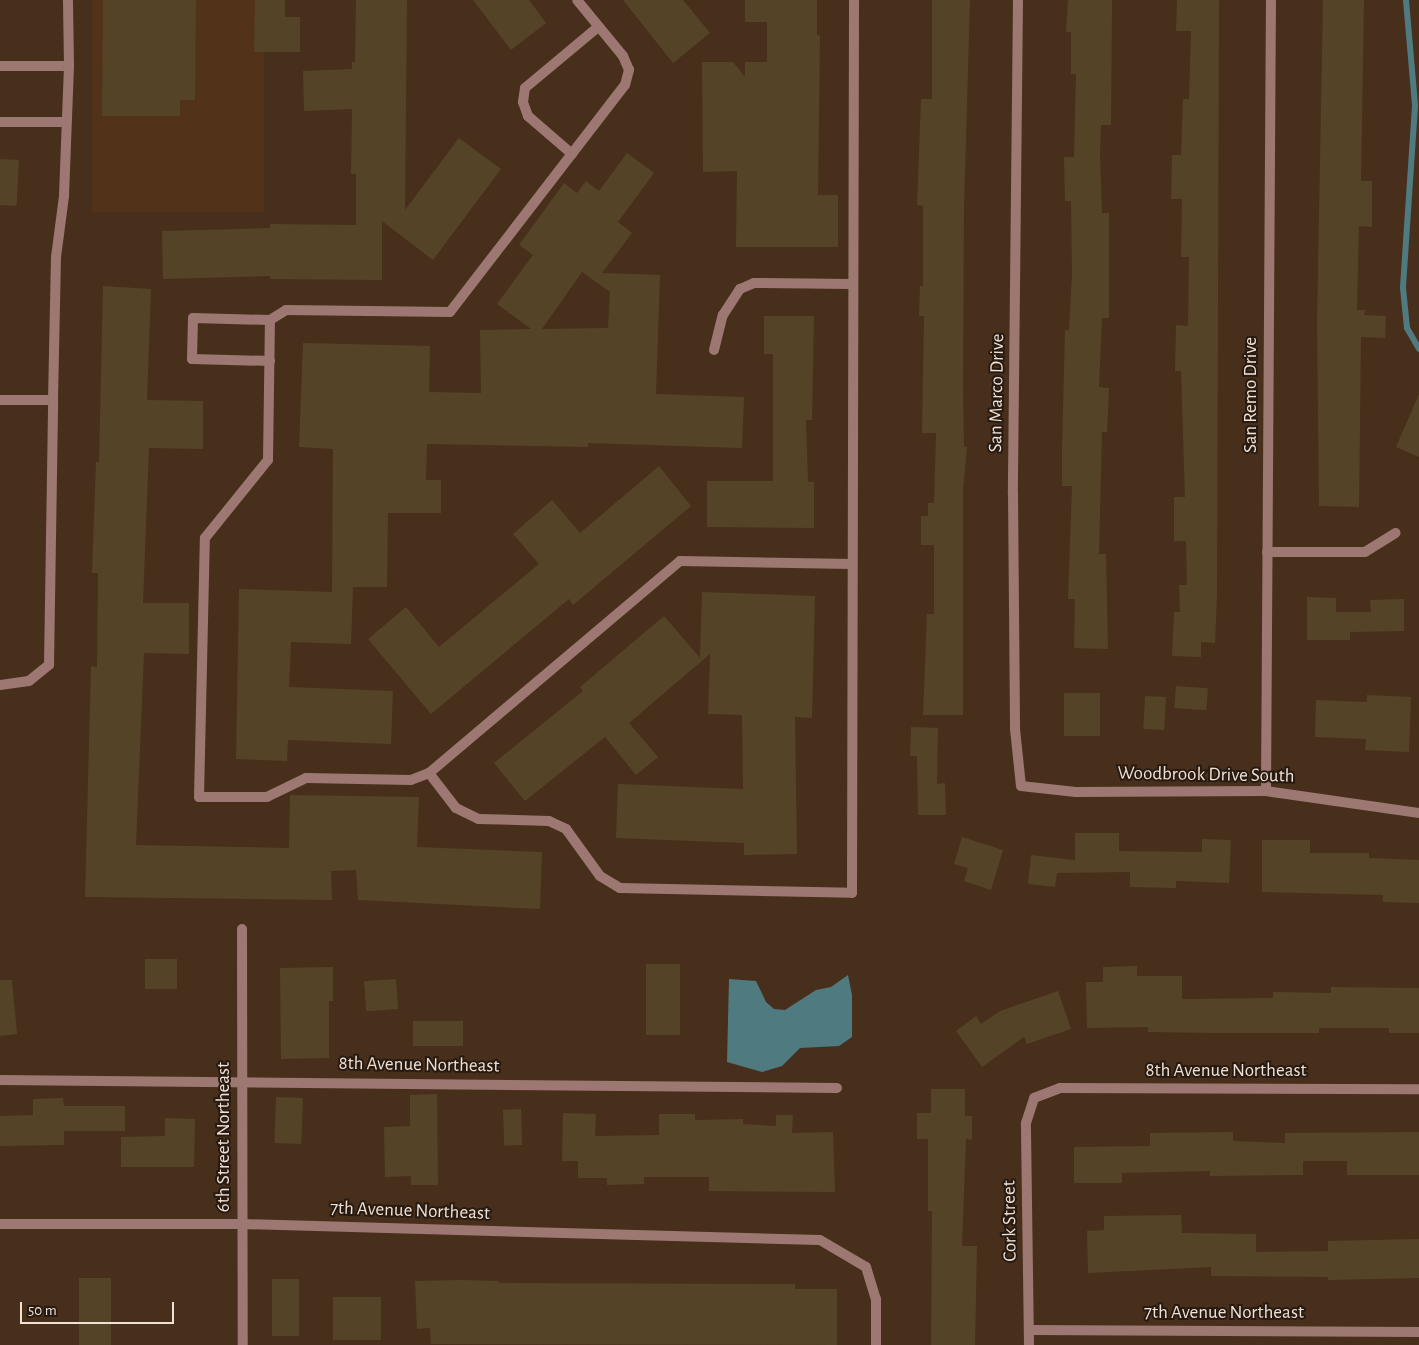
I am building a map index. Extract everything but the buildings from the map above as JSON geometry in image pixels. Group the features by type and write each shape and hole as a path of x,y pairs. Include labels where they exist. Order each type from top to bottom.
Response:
{"street":[{"path":"0,685 29,681 49,665 56,257 64,196 69,66 68,0"},
{"path":"270,361 192,359 193,318 270,320 286,310 450,312 625,85 629,70 623,56 577,0"},
{"path":"429,773 456,808 479,818 549,820 566,829 600,876 620,888 852,893 851,284 854,0"},
{"name":"San Marco Drive","path":"1018,0 1013,494 1015,729 1021,786"},
{"name":"San Remo Drive","path":"1266,791 1271,0"},
{"path":"572,154 528,116 523,102 525,88 598,27"},
{"path":"0,66 69,66"},
{"path":"0,122 66,122"},
{"path":"714,350 722,315 740,289 754,283 851,284"},
{"path":"270,320 268,460 206,538 199,797 267,797 306,778 411,780 429,773 680,561 852,564"},
{"path":"0,400 53,400"},
{"path":"1267,552 1365,552 1396,533"},
{"name":"Woodbrook Drive South","path":"1021,786 1076,792 1266,791 1419,813"},
{"name":"6th Street Northeast","path":"242,930 243,1345"},
{"name":"8th Avenue Northeast","path":"0,1080 837,1088"},
{"name":"8th Avenue Northeast","path":"1034,1098 1060,1088 1419,1089"},
{"name":"Cork Street","path":"1029,1345 1026,1122 1034,1098"},
{"name":"7th Avenue Northeast","path":"0,1224 242,1224 820,1240 866,1267 876,1299 876,1345"},
{"name":"7th Avenue Northeast","path":"1029,1330 1419,1332"}],"shaded area":[{"path":"92,0 264,0 264,212 92,212"}],"water":[{"path":"848,975 852,995 852,1037 839,1046 800,1048 782,1066 762,1072 727,1062 729,979 756,981 766,1002 774,1009 785,1010 816,990 831,987"}],"waterway":[{"path":"1406,0 1415,106 1403,288 1407,328 1419,349"}]}
